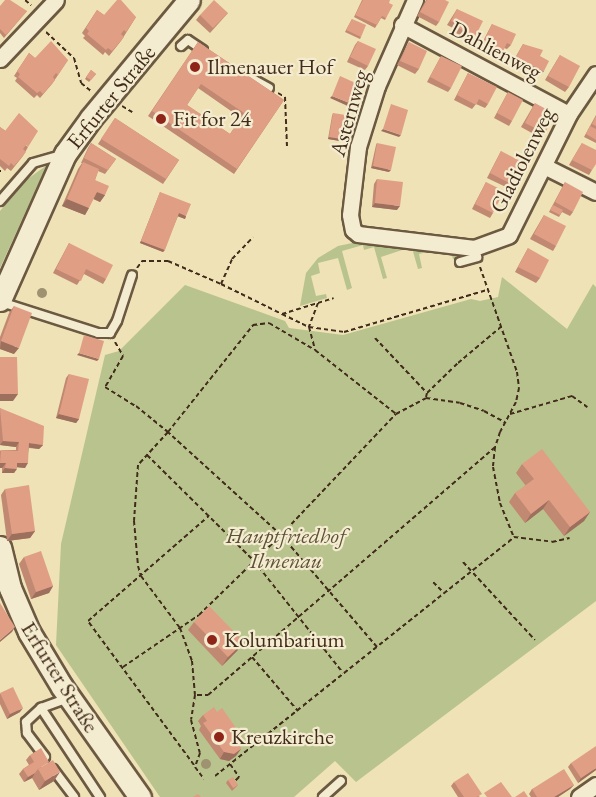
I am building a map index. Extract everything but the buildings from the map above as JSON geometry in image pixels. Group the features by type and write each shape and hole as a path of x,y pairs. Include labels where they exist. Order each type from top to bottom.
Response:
{"main road":[{"name":"Erfurter Straße","path":"0,301 65,154 91,118 189,0"},
{"name":"Erfurter Straße","path":"0,547 5,591 69,698 140,797"}],"street":[{"path":"0,59 56,0"},
{"name":"Asternweg","path":"415,0 377,86 358,147 350,215 353,230 367,236 476,252"},
{"name":"Dahlienweg","path":"402,25 569,114"},
{"name":"Gladiolenweg","path":"476,252 509,236 569,114 596,74"},
{"path":"544,166 596,192"},
{"path":"579,797 596,785"}],"lane":[{"path":"181,46 188,40 213,56"},
{"path":"241,72 269,88"},
{"path":"0,201 33,163 65,154"},
{"path":"460,262 476,252"},
{"path":"0,301 98,333 110,333 117,321 132,275"},
{"path":"69,698 41,708 26,722 27,733 74,797"},
{"path":"41,708 100,797"},
{"path":"323,797 341,781"}],"path":[{"path":"34,22 74,58 81,83 85,87"},
{"path":"269,88 285,97 287,146"},
{"path":"221,284 232,259 253,237"},
{"path":"476,252 487,290 515,366 519,388 495,447 493,467 500,502 514,537"},
{"path":"132,275 142,261 168,261 309,327 344,332 487,290"},
{"path":"282,314 334,298"},
{"path":"315,350 309,327 318,303"},
{"path":"195,767 200,753 191,720 195,695 192,661 180,628 141,576 135,520 138,465 168,432 253,325 269,323 315,350 396,414"},
{"path":"426,398 427,393 502,326"},
{"path":"375,338 427,393"},
{"path":"119,351 123,356 105,387 136,406 168,432 281,535 377,647"},
{"path":"510,414 572,396 587,407"},
{"path":"123,667 199,615 281,535 396,414 426,398 460,403 484,411 505,422"},
{"path":"195,695 208,695 495,447"},
{"path":"147,455 254,561 344,674"},
{"path":"204,779 88,621 209,516"},
{"path":"215,776 514,537 552,542 570,537"},
{"path":"464,562 535,640"},
{"path":"433,582 444,593"},
{"path":"252,657 298,711"},
{"path":"231,764 239,777 233,782"}],"green space":[{"path":"47,165 0,268 0,211 25,181"},
{"path":"362,241 454,251 457,258 453,259 451,252 441,254 440,250 419,254 422,268 418,269 412,248 402,250 381,257 387,278 383,279 374,247 364,250 363,245 342,251 352,288 347,290 338,258 318,263 320,273 311,276 316,296 326,294 327,298 300,306 306,273 318,258 338,246"},
{"name":"Hauptfriedhof Ilmenau","path":"502,277 567,329 593,284 596,287 596,601 356,782 335,761 294,797 160,797 56,645 61,544 105,355 119,351 185,285 285,321 289,328 343,335 471,299 480,301 498,297"}],"place":[{"name":"Ilmenauer Hof","path":"195,67"},
{"name":"Fit for 24","path":"161,119"},
{"name":"Kolumbarium","path":"212,640"},
{"name":"Kreuzkirche","path":"219,737"}]}
